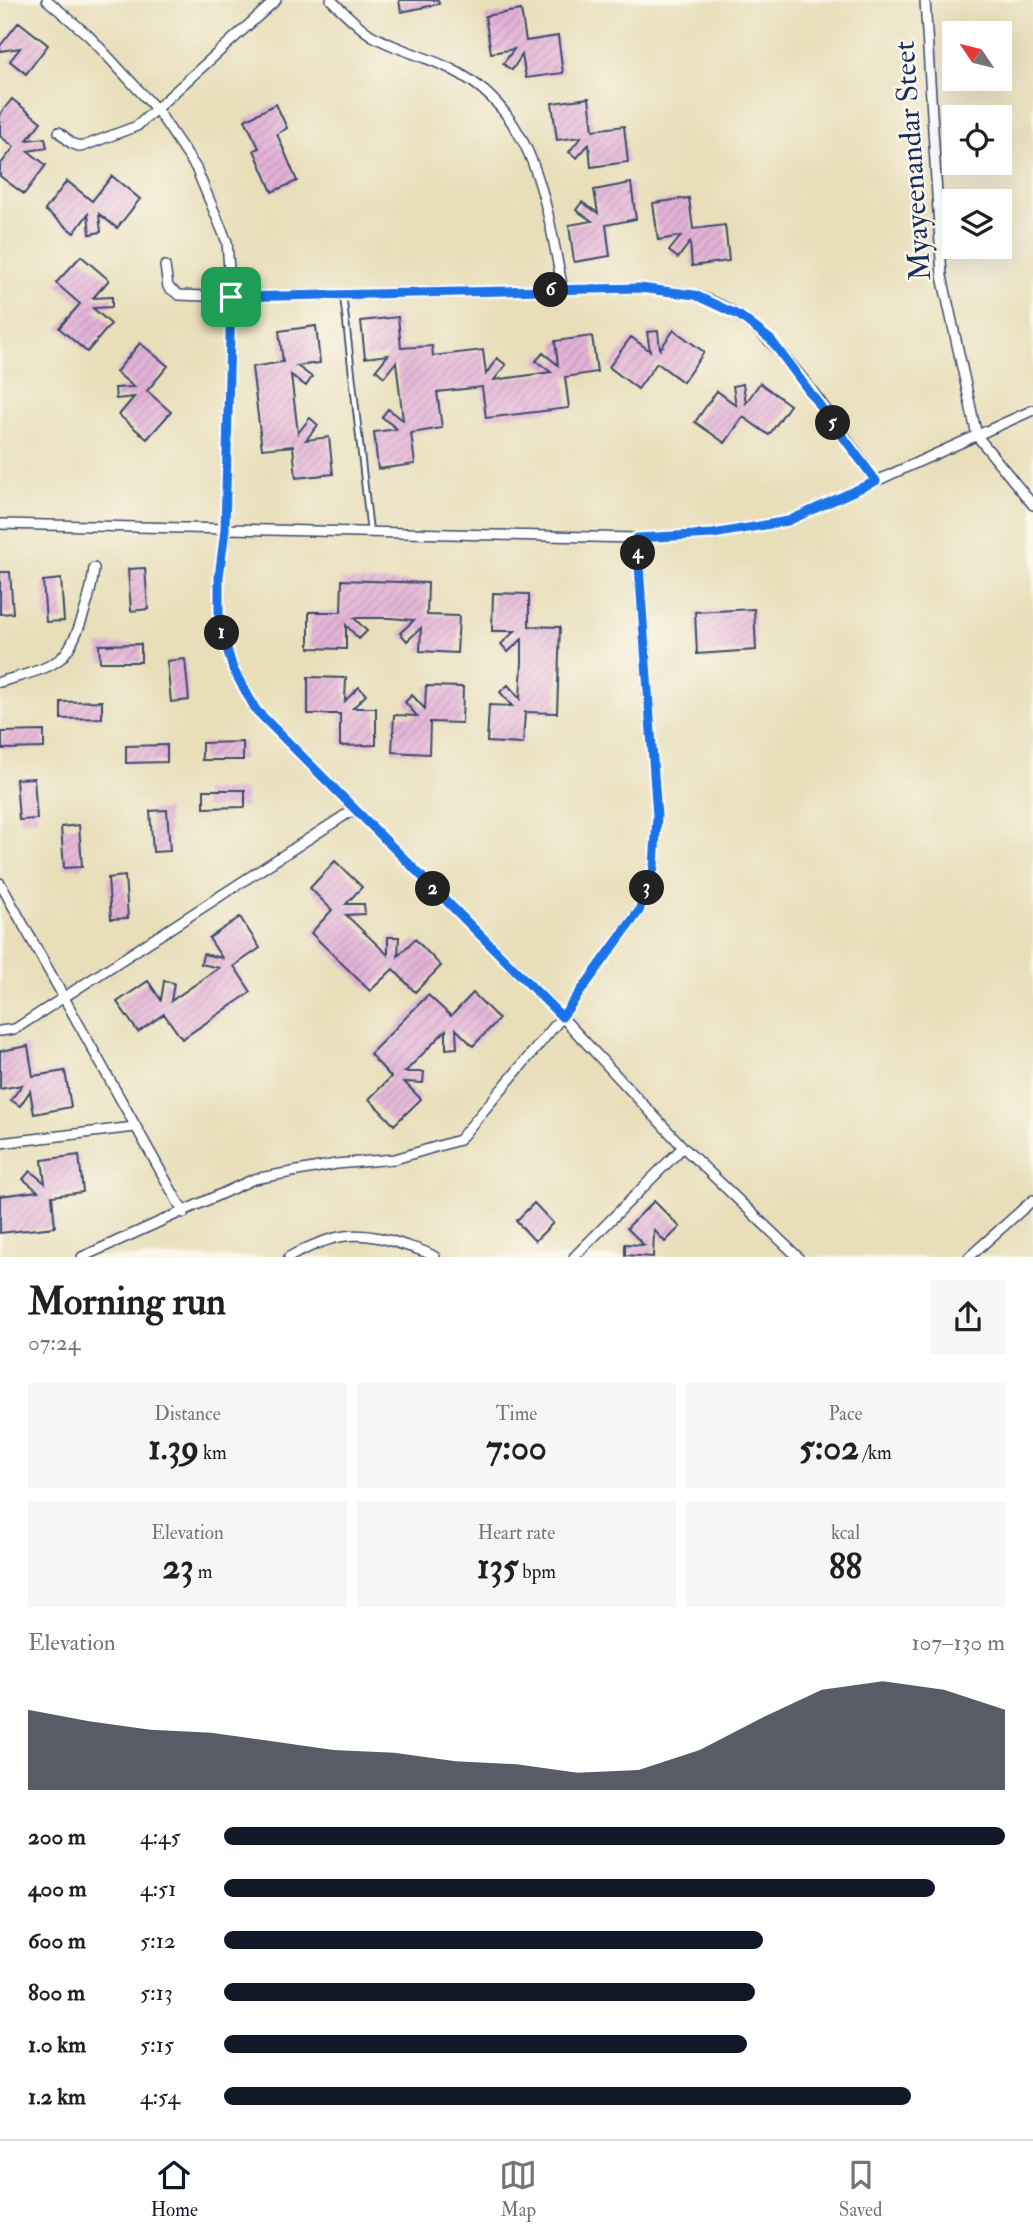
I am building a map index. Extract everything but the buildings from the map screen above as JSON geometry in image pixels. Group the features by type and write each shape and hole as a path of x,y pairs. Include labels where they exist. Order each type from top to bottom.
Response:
{"street":[{"path":"47,0 89,36 157,110 196,167 227,242 231,297 225,530 219,577 219,621 233,669 256,710 562,1017 683,1147 797,1257"},
{"path":"59,132 81,147 138,126 276,0"},
{"path":"331,0 370,34 451,69 490,94 513,120 545,203 563,290"},
{"name":"Myayeenandar Steet","path":"925,0 942,276 976,436 1033,505"},
{"path":"165,266 172,292 231,297 640,288 695,295 740,316 771,340 876,481"},
{"path":"0,524 637,538 713,534 788,521 1033,410"},
{"path":"82,1257 254,1179 336,1164 395,1159 459,1140 562,1017 639,911 654,868 657,816 637,538"},
{"path":"0,682 30,673 61,658 91,598 94,568"},
{"path":"0,1031 15,1029 353,810"},
{"path":"0,884 184,1213"},
{"path":"0,1143 135,1126"},
{"path":"574,1257 683,1147"},
{"path":"969,1257 1033,1200"},
{"path":"289,1257 319,1241 351,1233 387,1239 435,1257"}],"lane":[{"path":"343,295 370,533"}],"route":[{"path":"640,288 695,295 740,316 771,340 876,481 788,521 713,534 637,538 657,816 654,868 639,911 562,1017 256,710 233,669 219,621 219,577 225,530 231,297 640,288"}]}
